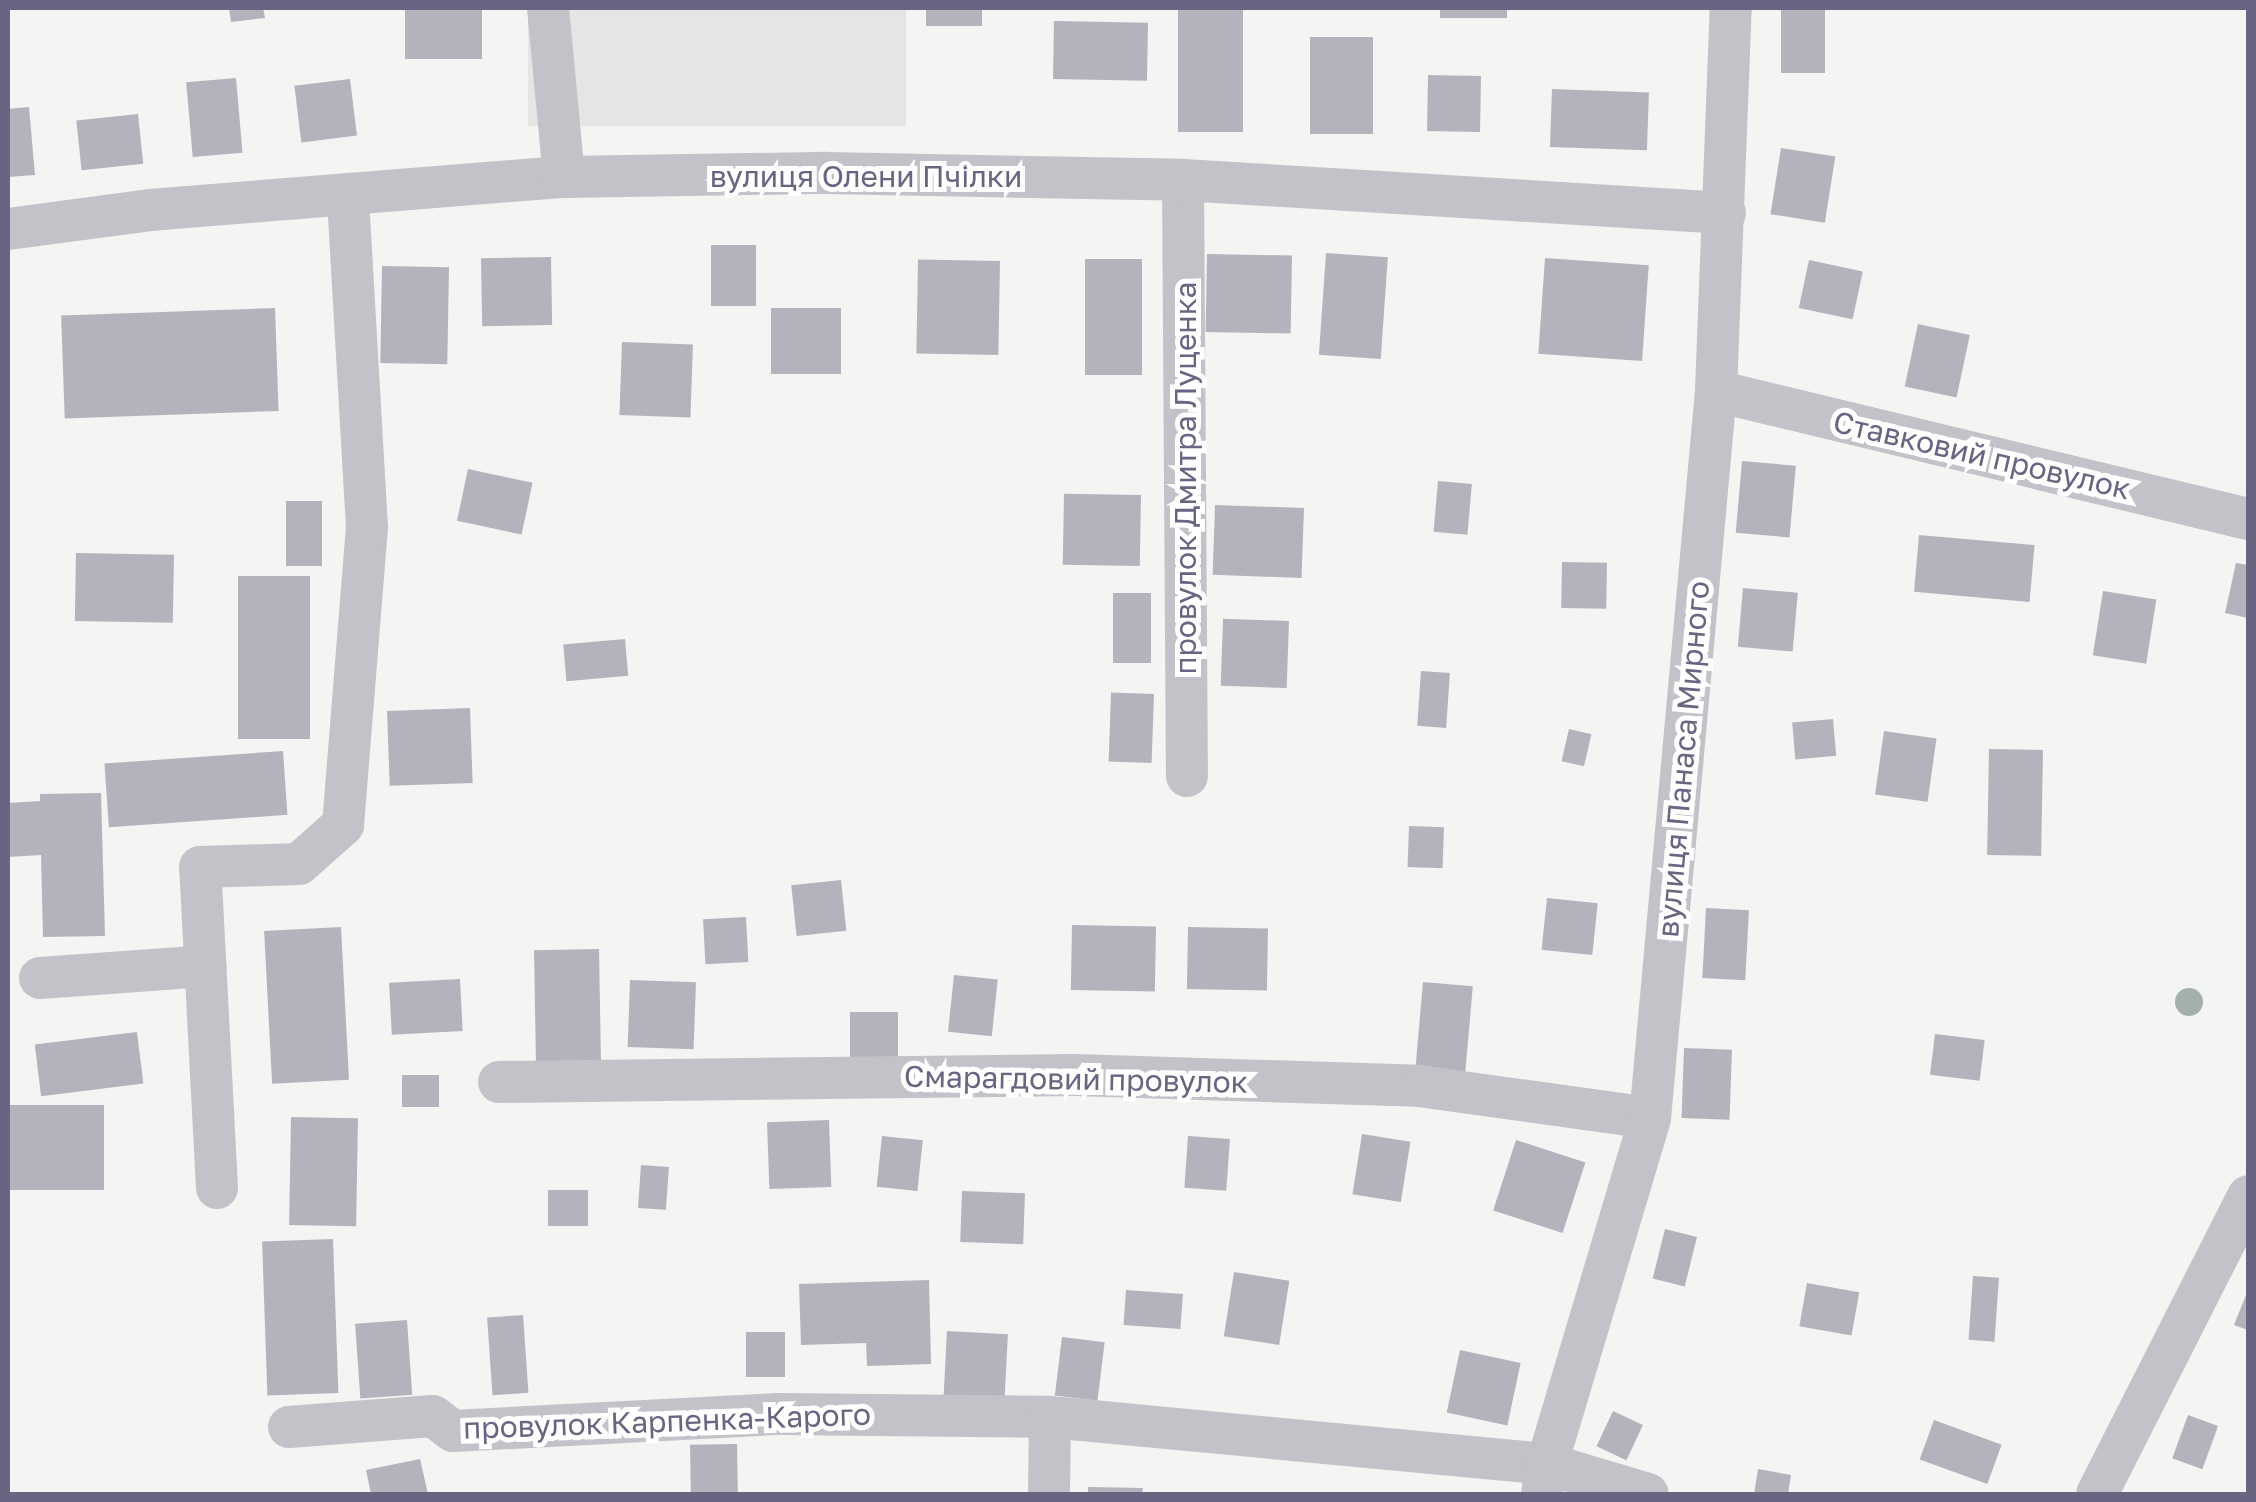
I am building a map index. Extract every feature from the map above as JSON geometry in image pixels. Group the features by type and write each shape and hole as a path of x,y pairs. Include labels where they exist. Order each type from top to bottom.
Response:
{"street":[{"path":"548,8 564,177"},
{"name":"вулиця Панаса Мирного","path":"1545,1479 1650,1118 1716,392 1730,8"},
{"name":"вулиця Олени Пчілки","path":"8,229 150,210 564,177 826,174 1183,180 1725,213"},
{"name":"провулок Дмитра Луценка","path":"1183,180 1187,776"},
{"path":"217,1188 200,867 299,864 343,825 367,528 348,195"},
{"name":"Ставковий провулок","path":"1716,392 2248,519"},
{"path":"40,978 206,966"},
{"name":"Смарагдовий провулок","path":"499,1082 1075,1075 1419,1086 1650,1118"},
{"path":"2097,1494 2248,1196"},
{"name":"провулок Карпенка-Карого","path":"289,1427 433,1416 453,1431 780,1414 1050,1418 1648,1494"},
{"path":"1049,1494 1050,1418"}],"shaded area":[{"path":"528,8 906,8 906,126 528,126"}],"building":[{"path":"229,8 263,8 265,18 231,22"},
{"path":"405,8 482,8 482,59 405,59"},
{"path":"926,8 982,8 982,26 926,26"},
{"path":"1178,8 1243,8 1243,132 1178,132"},
{"path":"1440,8 1507,8 1507,18 1440,18"},
{"path":"1781,8 1825,8 1825,73 1781,73"},
{"path":"1054,21 1148,23 1147,81 1053,79"},
{"path":"1310,37 1373,37 1373,134 1310,134"},
{"path":"1428,75 1481,76 1480,132 1427,131"},
{"path":"236,78 243,153 193,157 186,82"},
{"path":"350,79 357,136 301,142 294,86"},
{"path":"1552,89 1649,92 1647,150 1550,147"},
{"path":"29,107 35,175 8,177 8,109"},
{"path":"138,114 143,164 82,170 76,120"},
{"path":"1781,148 1835,157 1825,223 1771,214"},
{"path":"711,245 756,245 756,306 711,306"},
{"path":"1326,253 1388,257 1381,359 1319,355"},
{"path":"1207,254 1292,255 1291,333 1206,332"},
{"path":"551,257 552,325 482,326 481,258"},
{"path":"1545,258 1649,265 1642,361 1538,354"},
{"path":"1085,259 1142,259 1142,375 1085,375"},
{"path":"918,260 1000,261 998,355 916,354"},
{"path":"1809,260 1863,271 1853,319 1799,308"},
{"path":"382,266 449,267 447,364 380,363"},
{"path":"275,308 279,411 65,418 61,315"},
{"path":"771,308 841,308 841,374 771,374"},
{"path":"1918,324 1970,335 1957,398 1905,387"},
{"path":"622,342 693,344 690,417 619,415"},
{"path":"1742,461 1796,466 1790,537 1736,533"},
{"path":"468,469 533,483 522,535 457,521"},
{"path":"1438,481 1472,484 1467,535 1434,532"},
{"path":"1064,494 1141,495 1140,566 1063,565"},
{"path":"286,501 322,501 322,566 286,566"},
{"path":"1215,505 1304,508 1302,578 1213,575"},
{"path":"1919,535 2035,545 2030,602 1914,592"},
{"path":"76,553 174,555 173,623 75,621"},
{"path":"1562,562 1607,563 1606,609 1561,608"},
{"path":"2236,563 2248,565 2248,618 2225,613"},
{"path":"238,576 310,576 310,739 238,739"},
{"path":"1743,588 1798,593 1793,652 1738,647"},
{"path":"2103,591 2156,599 2146,664 2093,655"},
{"path":"1113,593 1151,593 1151,663 1113,663"},
{"path":"1223,619 1289,621 1287,688 1221,686"},
{"path":"625,639 628,676 566,681 563,644"},
{"path":"1421,671 1450,673 1446,728 1417,726"},
{"path":"1111,692 1154,694 1152,763 1109,761"},
{"path":"470,708 473,783 390,786 387,711"},
{"path":"1833,719 1836,756 1795,759 1792,723"},
{"path":"1569,729 1591,734 1584,766 1562,761"},
{"path":"1884,731 1936,738 1928,802 1875,794"},
{"path":"1989,749 2043,750 2041,856 1987,855"},
{"path":"283,751 287,815 109,827 104,763"},
{"path":"101,793 105,936 43,937 41,855 8,857 8,803 40,801 40,794"},
{"path":"1409,826 1444,827 1443,868 1408,867"},
{"path":"841,880 846,931 797,936 791,885"},
{"path":"1547,898 1598,903 1592,955 1542,950"},
{"path":"1706,908 1749,910 1745,980 1702,978"},
{"path":"746,917 748,962 705,964 703,919"},
{"path":"1072,925 1156,926 1155,991 1071,990"},
{"path":"341,927 349,1080 272,1084 264,931"},
{"path":"1188,927 1268,928 1267,990 1187,989"},
{"path":"599,949 601,1068 536,1069 534,950"},
{"path":"954,975 998,980 992,1036 948,1032"},
{"path":"460,979 463,1031 392,1035 389,983"},
{"path":"630,980 696,982 694,1049 628,1047"},
{"path":"1423,982 1473,986 1465,1077 1415,1073"},
{"path":"850,1012 898,1012 898,1060 850,1060"},
{"path":"137,1032 143,1084 41,1096 35,1045"},
{"path":"1935,1034 1985,1040 1980,1081 1930,1075"},
{"path":"1684,1048 1732,1050 1730,1120 1682,1118"},
{"path":"402,1075 439,1075 439,1107 402,1107"},
{"path":"8,1105 104,1105 104,1190 8,1190"},
{"path":"291,1117 358,1118 356,1226 289,1225"},
{"path":"829,1120 831,1187 769,1189 767,1122"},
{"path":"1362,1134 1410,1142 1401,1202 1352,1194"},
{"path":"882,1136 923,1140 917,1191 877,1187"},
{"path":"1188,1136 1230,1139 1226,1191 1184,1188"},
{"path":"1516,1140 1585,1163 1563,1233 1493,1210"},
{"path":"641,1165 669,1167 666,1210 638,1208"},
{"path":"548,1190 588,1190 588,1226 548,1226"},
{"path":"962,1191 1025,1193 1023,1244 960,1242"},
{"path":"1665,1229 1697,1237 1685,1286 1653,1278"},
{"path":"333,1239 338,1393 267,1395 262,1241"},
{"path":"1234,1272 1289,1281 1279,1345 1224,1336"},
{"path":"1973,1276 1999,1278 1994,1342 1969,1340"},
{"path":"929,1280 931,1364 867,1366 866,1343 801,1345 799,1284"},
{"path":"1807,1283 1859,1292 1852,1336 1799,1326"},
{"path":"1126,1290 1183,1294 1180,1329 1124,1325"},
{"path":"2248,1290 2248,1330 2234,1325"},
{"path":"523,1315 528,1393 493,1395 487,1318"},
{"path":"407,1320 412,1395 360,1398 355,1324"},
{"path":"947,1331 1008,1334 1005,1399 944,1396"},
{"path":"746,1332 785,1332 785,1377 746,1377"},
{"path":"1062,1337 1105,1342 1097,1401 1055,1396"},
{"path":"1460,1350 1521,1363 1507,1425 1447,1413"},
{"path":"1613,1411 1643,1425 1626,1460 1597,1446"},
{"path":"2188,1415 2218,1426 2202,1469 2172,1458"},
{"path":"1934,1420 2002,1445 1987,1484 1920,1459"},
{"path":"737,1444 738,1494 691,1494 690,1445"},
{"path":"420,1459 428,1494 371,1494 366,1470"},
{"path":"1758,1469 1791,1475 1788,1494 1754,1494"},
{"path":"1088,1487 1143,1488 1142,1494 1088,1494"}]}
